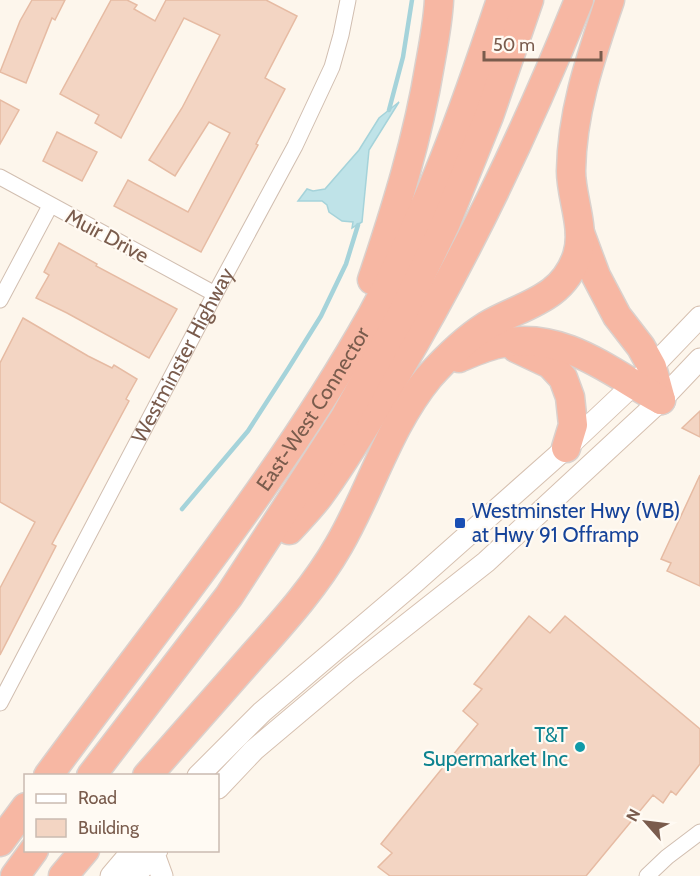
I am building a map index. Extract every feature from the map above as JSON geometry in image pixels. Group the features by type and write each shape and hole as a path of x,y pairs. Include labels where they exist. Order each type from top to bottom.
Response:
{"highway":[{"path":"344,364 401,192 423,107 439,0"},
{"name":"East-West Connector","path":"49,774 277,468 344,364 373,312 427,202 467,101 501,0"},
{"name":"East-West Connector","path":"93,774 229,596 344,419 402,314 445,225 489,116 529,0"},
{"path":"229,596 318,498 362,431 428,321 481,223 579,0"},
{"path":"149,774 305,596 340,544 397,424 428,379 452,352 485,327 555,290 566,279 578,255 579,228 571,174 573,129 585,74 610,0"},
{"path":"579,228 596,276 617,316 641,347 642,376"},
{"path":"428,379 458,358 504,342 535,341 568,348 642,376 661,400"},
{"path":"504,342 550,364 563,378 570,397 573,425 566,448"},
{"path":"0,842 24,810"},
{"path":"15,876 33,852"},
{"path":"63,876 83,852"}],"main road":[{"path":"200,774 262,712 415,582 566,448 700,317"},
{"path":"219,787 254,750 349,670 486,562 661,400 700,359"},
{"path":"111,876 131,852"},
{"path":"135,876 156,852"},
{"path":"156,852 162,876"}],"street":[{"name":"Westminster Highway","path":"0,703 295,147 332,67 348,0"},
{"name":"Muir Drive","path":"0,177 215,294"},
{"path":"0,300 50,206"},
{"path":"647,876 667,857 700,832"}],"water":[{"path":"399,102 369,150 362,222 352,228 353,222 342,221 329,212 327,205 322,201 298,201 307,189 313,191 325,189 359,150 379,118"}],"building":[{"path":"32,0 65,0 55,20 52,18 26,83 0,72 20,21"},
{"path":"111,0 127,0 137,5 134,9 155,21 166,0 266,0 297,16 265,78 285,89 201,252 114,206 128,180 188,212 230,133 209,122 175,176 149,160 182,108 220,35 184,18 121,138 95,123 99,115 60,94"},
{"path":"0,100 19,110 0,144"},
{"path":"57,132 97,152 82,181 43,161"},
{"path":"59,243 97,264 96,266 177,309 149,358 36,298 49,275 44,272"},
{"path":"23,318 88,356 112,368 114,365 137,379 126,399 129,401 52,544 56,546 0,655 0,588 35,522 0,502 0,363"},
{"path":"700,411 700,437 682,428"},
{"path":"700,475 700,586 667,571 671,563 661,559"},
{"name":"T&T Supermarket Inc","path":"529,616 550,633 565,616 700,729 700,764 676,795 671,791 663,803 653,795 586,876 390,876 378,867 392,853 381,844 478,724 463,711 482,689 474,684"}],"waterway":[{"path":"389,110 403,57 412,0"},
{"path":"182,509 248,431 321,316 346,264 358,225"}],"place":[{"name":"Westminster Hwy (WB) at Hwy 91 Offramp","path":"460,523"},
{"name":"T&T Supermarket Inc","path":"580,747"}]}
